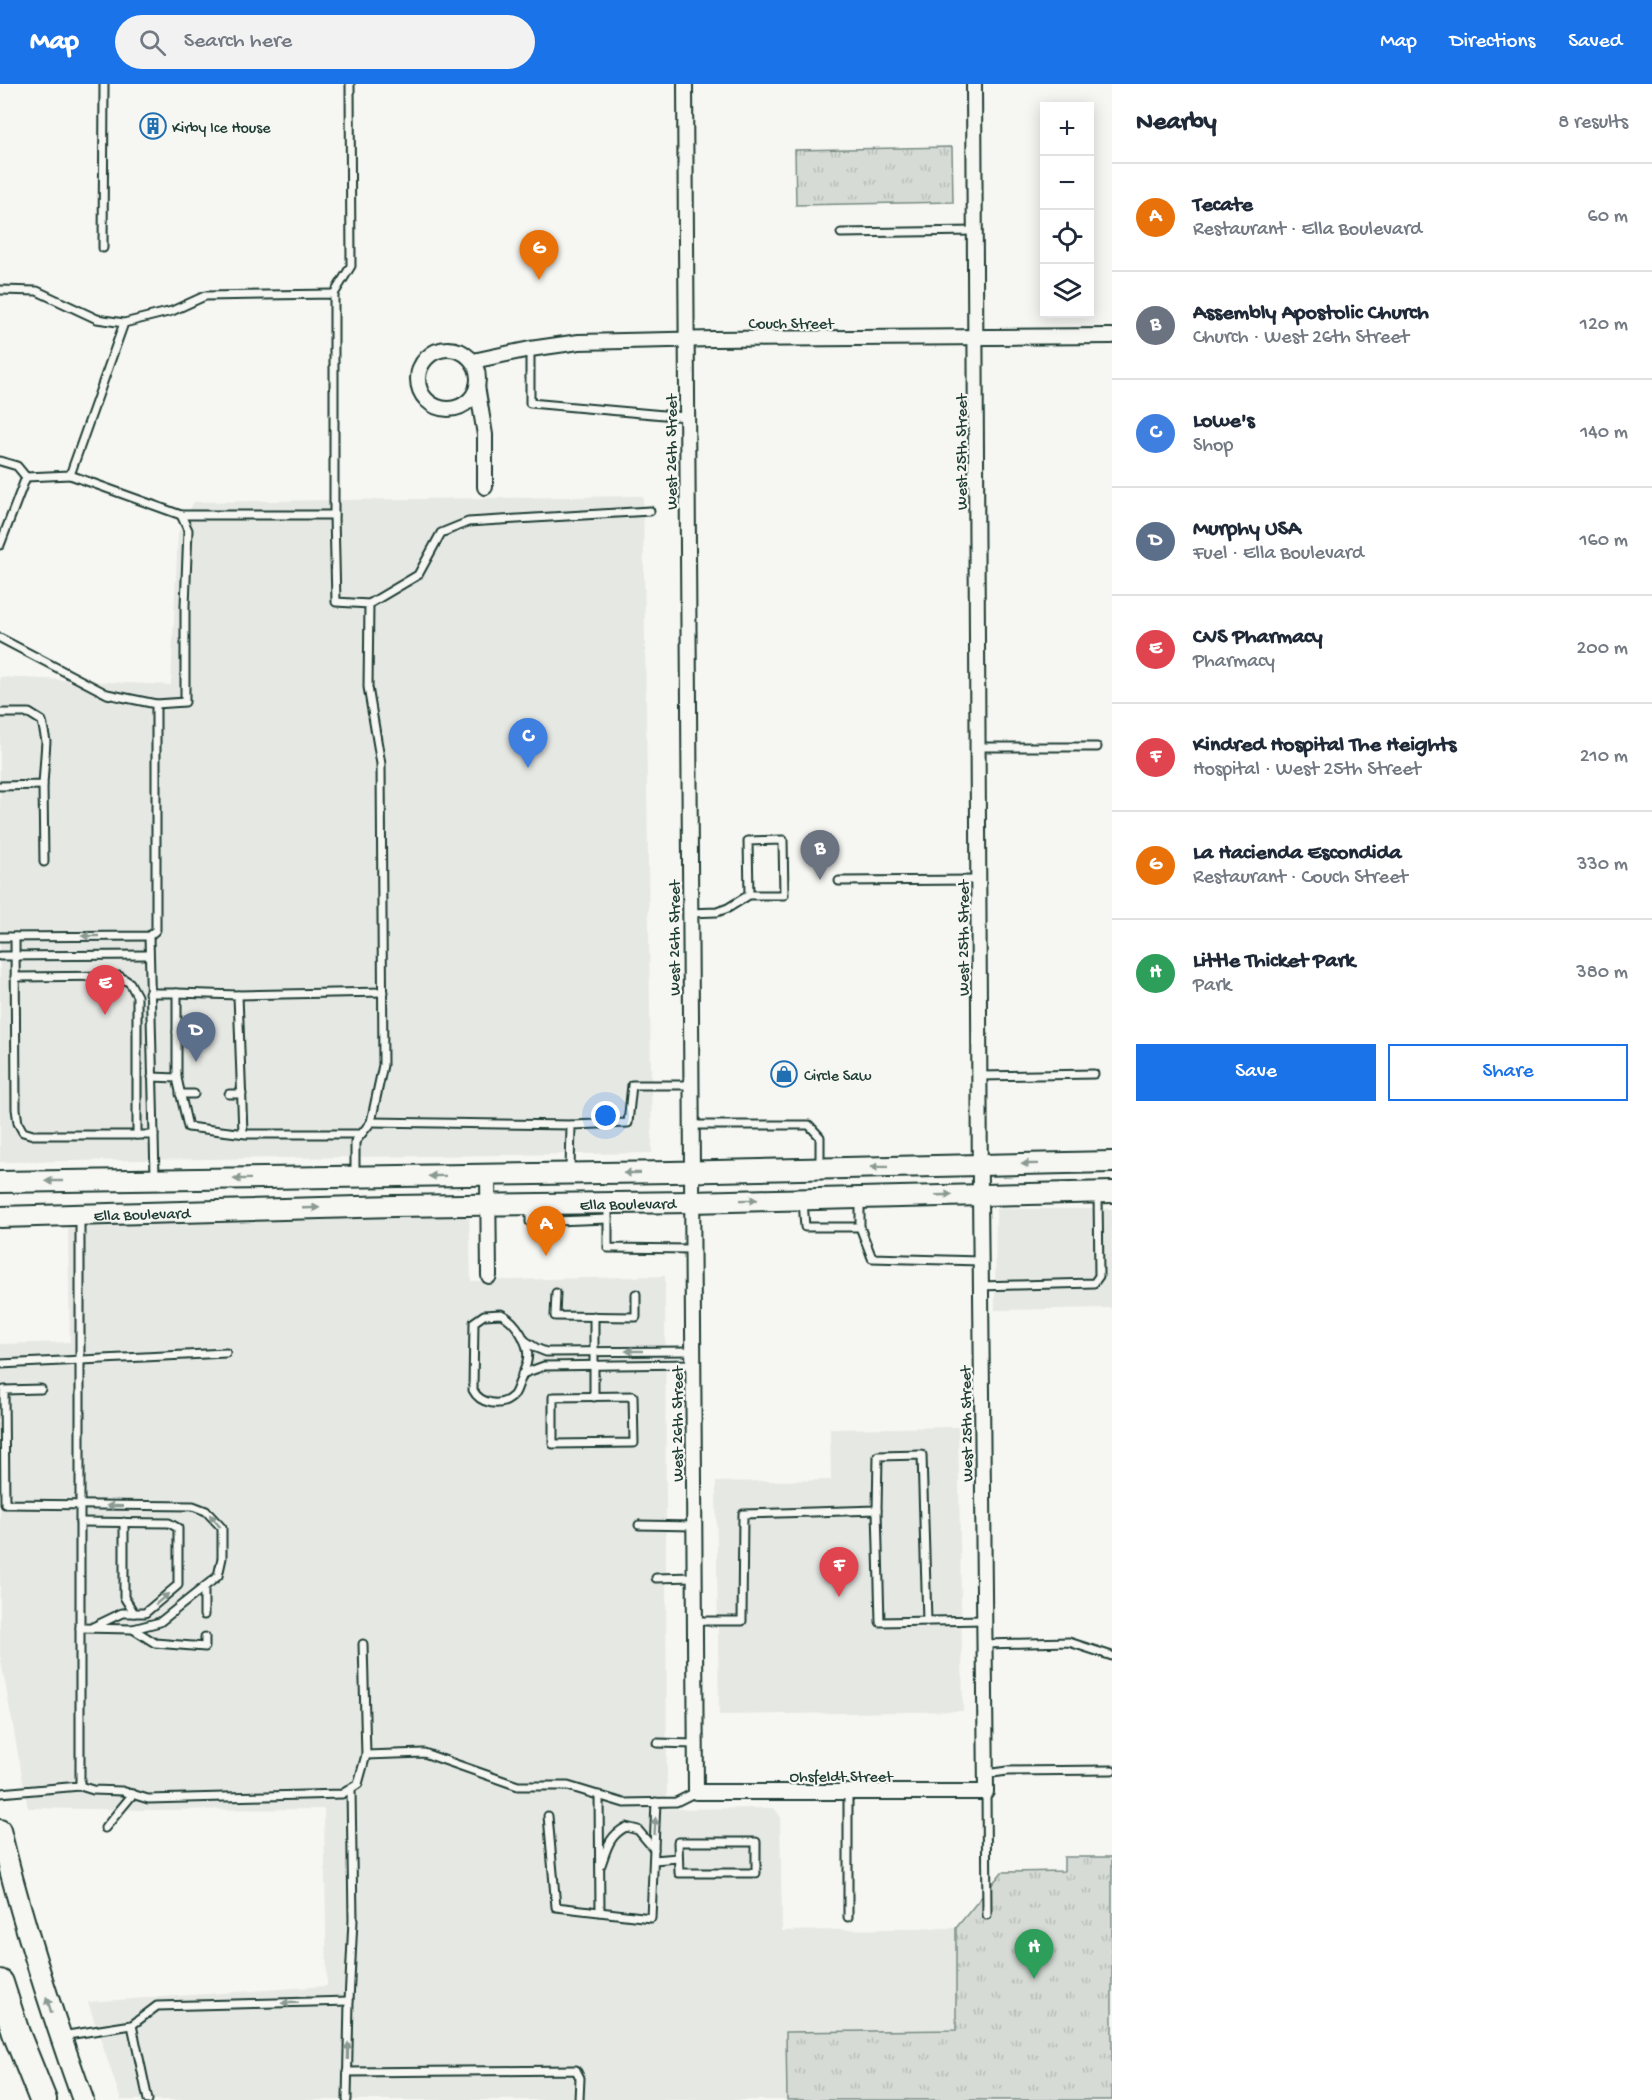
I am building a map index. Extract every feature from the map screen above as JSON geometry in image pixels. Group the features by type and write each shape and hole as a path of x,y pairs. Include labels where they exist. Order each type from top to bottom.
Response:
{"highway":[{"path":"0,1983 16,2034 43,2100"}],"main road":[{"name":"Ella Boulevard","path":"0,1182 691,1172 1112,1162"},
{"name":"Ella Boulevard","path":"0,1217 489,1204 530,1204 572,1212 608,1211 691,1202 1105,1192"},
{"path":"0,1830 16,1897 83,2100"}],"street":[{"name":"West 26th Street","path":"685,84 696,1792"},
{"name":"West 25th Street","path":"974,84 980,1286 986,1792"},
{"name":"Couch Street","path":"473,362 530,349 579,342 1112,336"},
{"path":"477,386 472,398 462,406 449,409 437,407 426,400 419,388 418,376 422,363 431,354 443,349 454,349 465,354 473,362 478,373 477,386 485,435 485,487"},
{"path":"488,1175 489,1276"},
{"name":"Ohsfeldt Street","path":"696,1792 986,1792"}],"lane":[{"path":"103,248 104,84"},
{"path":"350,84 351,267 334,294 336,602 369,604 418,575 441,533 468,522 650,510"},
{"path":"841,233 975,231"},
{"path":"0,290 37,291 97,319 124,323 172,311 206,296 334,294"},
{"path":"70,475 124,323"},
{"path":"530,349 530,404 686,417"},
{"path":"0,461 17,466 26,477"},
{"path":"26,477 70,475 181,515 334,515"},
{"path":"0,545 26,477"},
{"path":"0,638 107,694 156,704 185,702 188,530 181,515"},
{"path":"355,1177 355,1142 371,1122 383,1065 381,764 368,687 369,604"},
{"path":"0,937 148,936 156,930 156,704"},
{"path":"0,713 29,713 42,720 46,741 43,785 44,862"},
{"path":"978,747 1097,747"},
{"path":"0,786 43,785"},
{"path":"689,913 717,912 749,896 784,895 783,840 748,841 749,896"},
{"path":"839,881 978,880"},
{"path":"148,936 156,1180"},
{"path":"15,937 16,1109 18,1123 23,1132 33,1135 154,1135"},
{"path":"0,956 148,955"},
{"path":"15,977 119,976 130,983 137,996 137,1135"},
{"path":"149,993 238,995 382,992"},
{"path":"177,993 177,1078 188,1127 243,1133 361,1134"},
{"path":"238,995 243,1133"},
{"path":"177,1032 194,1032"},
{"path":"229,1032 239,1032"},
{"path":"980,1076 1094,1074"},
{"path":"152,1077 177,1078"},
{"path":"371,1122 571,1125 628,1123 632,1085 690,1085"},
{"path":"180,1094 194,1094"},
{"path":"229,1094 242,1094"},
{"path":"570,1174 571,1125"},
{"path":"690,1125 809,1125 820,1137 820,1169"},
{"path":"980,1286 1094,1283 1099,1276 1105,1192"},
{"path":"860,1197 860,1227 872,1258 980,1261"},
{"path":"803,1199 805,1227 860,1227"},
{"path":"608,1211 608,1248 691,1249"},
{"path":"80,1215 80,1786"},
{"path":"556,1293 555,1316 636,1317 636,1294"},
{"path":"501,1314 511,1321 523,1339 528,1355 527,1362 514,1395 507,1401 484,1402 473,1390 474,1322 478,1317 484,1315 501,1314"},
{"path":"594,1316 594,1397"},
{"path":"523,1339 546,1352 594,1352 692,1358"},
{"path":"0,1364 226,1353"},
{"path":"522,1374 544,1365 594,1365 692,1358"},
{"path":"41,1389 4,1390 5,1504 193,1506 206,1511 222,1528 222,1558 218,1576 160,1622 133,1629 80,1628"},
{"path":"633,1396 634,1443 554,1444 553,1397 594,1397 633,1396"},
{"path":"927,1621 922,1455 878,1456 880,1622 984,1620"},
{"path":"694,1621 742,1621 743,1514 877,1510"},
{"path":"80,1522 169,1523 178,1528 178,1585 146,1612 122,1613 91,1629"},
{"path":"124,1522 124,1597 134,1613"},
{"path":"639,1525 694,1526"},
{"path":"656,1578 694,1578"},
{"path":"204,1588 204,1615"},
{"path":"133,1629 154,1643 178,1646 205,1647 205,1637"},
{"path":"984,1644 1069,1642 1112,1656"},
{"path":"0,1792 80,1786 93,1790 122,1791 148,1798 342,1794 358,1784 366,1755 363,1644"},
{"path":"657,1743 695,1744"},
{"path":"366,1755 424,1753 518,1786 568,1786 624,1803 676,1802 696,1792"},
{"path":"986,1774 1112,1770"},
{"path":"347,2100 353,1920 351,1789"},
{"path":"848,1792 848,1917"},
{"path":"986,1792 987,1915"},
{"path":"105,1828 133,1794"},
{"path":"599,1795 600,1912"},
{"path":"548,1816 556,1907 651,1917 656,1802"},
{"path":"599,1869 612,1838 616,1832 626,1827 638,1830 654,1849"},
{"path":"678,1842 756,1842 756,1873 679,1873 678,1858 678,1842"},
{"path":"654,1860 678,1858"},
{"path":"60,2036 132,2025 157,2006 349,2001"},
{"path":"132,2025 148,2100"},
{"path":"348,2072 576,2070 580,2078 579,2100"}],"shaded area":[{"path":"643,496 652,1153 0,1162 0,677 171,685 178,533 194,502"},
{"path":"996,1209 1112,1209 1112,1308 995,1310"},
{"path":"469,1212 471,1281 665,1276 667,1809 774,1808 780,1816 782,1931 956,1928 957,2030 787,2032 787,2100 121,2100 88,2002 327,1986 324,1809 28,1808 0,1655 0,1344 70,1342 68,1224"},
{"path":"958,1427 963,1711 719,1715 716,1482 831,1480 830,1429"}],"green space":[{"path":"952,147 953,202 796,205 795,150"},
{"path":"1064,1857 1112,1857 1112,2100 787,2100 786,2032 956,2030 956,1928 1002,1872 1064,1871"}],"place":[{"name":"Kirby Ice House","path":"153,126"},
{"name":"La Hacienda Escondida","path":"539,280"},
{"name":"Lowe's","path":"528,768"},
{"name":"Assembly Apostolic Church","path":"820,880"},
{"name":"CVS Pharmacy","path":"105,1015"},
{"name":"Murphy USA","path":"196,1062"},
{"name":"Circle Saw","path":"784,1074"},
{"name":"Tecate","path":"546,1256"},
{"name":"Kindred Hospital The Heights","path":"839,1597"},
{"name":"Little Thicket Park","path":"1034,1979"}]}
